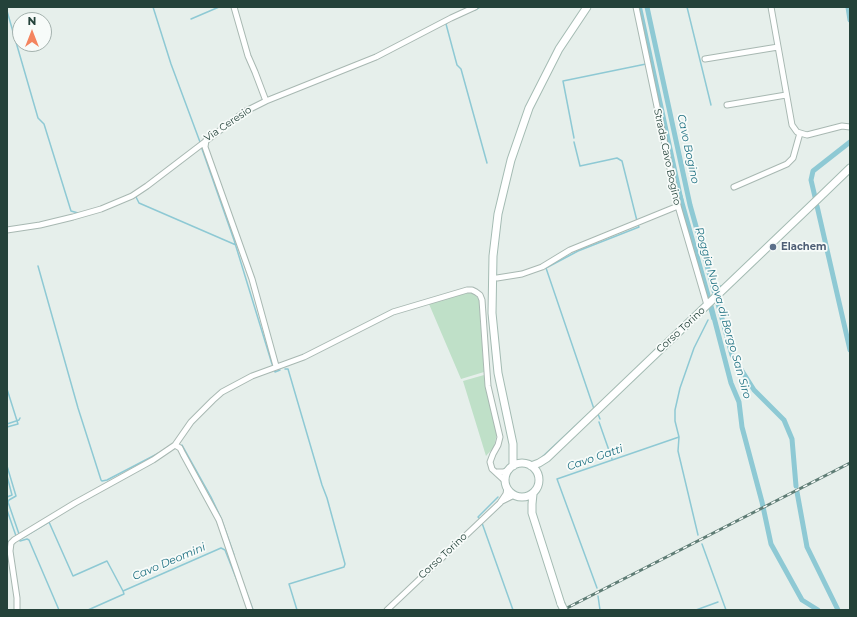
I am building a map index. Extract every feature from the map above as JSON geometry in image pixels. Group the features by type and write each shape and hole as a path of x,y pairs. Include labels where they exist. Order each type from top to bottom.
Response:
{"main road":[{"path":"532,513 506,484 506,476 511,468 513,444 498,372 492,313 493,256 498,214 510,160 529,108 559,49 587,7"},
{"name":"Corso Torino","path":"539,476 541,466 547,458 850,168"},
{"path":"513,444 519,455 528,465 536,470 539,476 538,486 533,494 532,513 563,607"},
{"name":"Corso Torino","path":"528,465 539,463 547,458"},
{"path":"511,468 519,464 528,465"},
{"path":"517,496 527,497 533,494"}],"street":[{"path":"234,7 248,56 256,72 266,101"},
{"name":"Via Ceresio","path":"7,230 40,225 73,217 101,209 132,196 244,112 266,101 376,57 450,18 475,7"},
{"name":"Strada Cavo Bogino","path":"636,7 678,206 709,303"},
{"path":"771,7 792,125 800,133 807,135 842,126 850,127"},
{"path":"706,59 778,47"},
{"path":"727,105 786,95"},
{"path":"734,187 787,164 793,158 796,141 800,133"},
{"path":"206,140 205,147 252,279 276,366"},
{"path":"497,278 522,274 542,267 570,250 678,206"},
{"path":"18,610 10,551 11,543 14,540 75,503 153,460 175,445 191,422 222,392 252,376 304,357 393,312 467,290 476,292 480,295 482,300 488,386 500,433 500,441 490,462 492,469 497,472 506,484"},
{"path":"175,445 180,448 219,520 250,610"},
{"path":"497,472 503,472 511,468"},
{"name":"Corso Torino","path":"387,610 500,503 506,494 506,484"},
{"name":"Corso Torino","path":"500,503 517,496"}],"green space":[{"path":"466,292 474,293 479,300 484,372 461,379 429,304"},
{"path":"484,375 497,433 494,447 486,456 463,381"}],"water":[{"path":"639,7 642,7 684,202 680,203"}],"waterway":[{"path":"153,7 171,64 200,142"},
{"path":"191,19 219,7"},
{"path":"475,10 480,7"},
{"name":"Cavo Bogino","path":"647,7 690,205 715,294"},
{"path":"687,7 711,105"},
{"path":"848,7 850,20"},
{"path":"7,11 38,118 44,124 71,211 78,213"},
{"path":"448,22 446,24 457,65 461,69 487,163"},
{"path":"574,138 563,81 646,64"},
{"path":"574,142 580,166 617,158 622,161 637,221"},
{"path":"815,197 811,180 813,171 850,142"},
{"path":"201,146 234,240 272,364"},
{"path":"135,195 139,203 236,245"},
{"name":"Roggia Nuova di Borgo San Siro","path":"680,196 731,383 739,402 742,427 762,502 771,544 802,600 818,610"},
{"path":"817,206 850,350"},
{"path":"594,409 546,268 578,251 639,227 638,225"},
{"path":"38,266 78,408 101,480 107,480 159,453"},
{"path":"718,291 717,288 721,286"},
{"name":"Cavo Bogino","path":"717,300 732,355 754,390 784,420 792,439 796,486"},
{"name":"Roggia Nuova di Borgo San Siro","path":"709,308 712,319"},
{"path":"698,535 678,451 679,437 675,421 675,410 680,388 694,348 708,320"},
{"path":"285,369 288,369 327,498 345,564 344,567 289,584 297,610"},
{"path":"274,370 275,372 280,370"},
{"path":"7,389 18,424 7,427"},
{"path":"540,459 588,414"},
{"path":"598,414 600,419"},
{"path":"7,424 19,420 20,418"},
{"path":"599,422 612,459"},
{"name":"Cavo Gatti","path":"597,588 557,479 679,437"},
{"path":"182,445 221,518 234,555"},
{"path":"7,466 16,496 8,502 19,534"},
{"path":"7,476 12,495 7,497"},
{"name":"Cavo Bogino","path":"797,492 807,547 838,610"},
{"path":"480,519 478,517 498,497"},
{"path":"7,510 16,536"},
{"path":"22,538 49,522 73,576 107,561 123,591"},
{"path":"482,523 513,610"},
{"path":"17,539 20,541 27,539 29,540 59,610"},
{"path":"702,544 726,610"},
{"name":"Cavo Deomini","path":"123,591 221,548 225,550 242,593"},
{"path":"243,583 253,610"},
{"name":"Cavo Deomini","path":"88,610 124,594 123,591"},
{"name":"Cavo Gatti","path":"598,596 600,610"},
{"name":"Cavo Deomini","path":"696,610 718,602"}],"railway":[{"path":"563,610 850,463"}],"place":[{"name":"Elachem","path":"773,247"}]}
